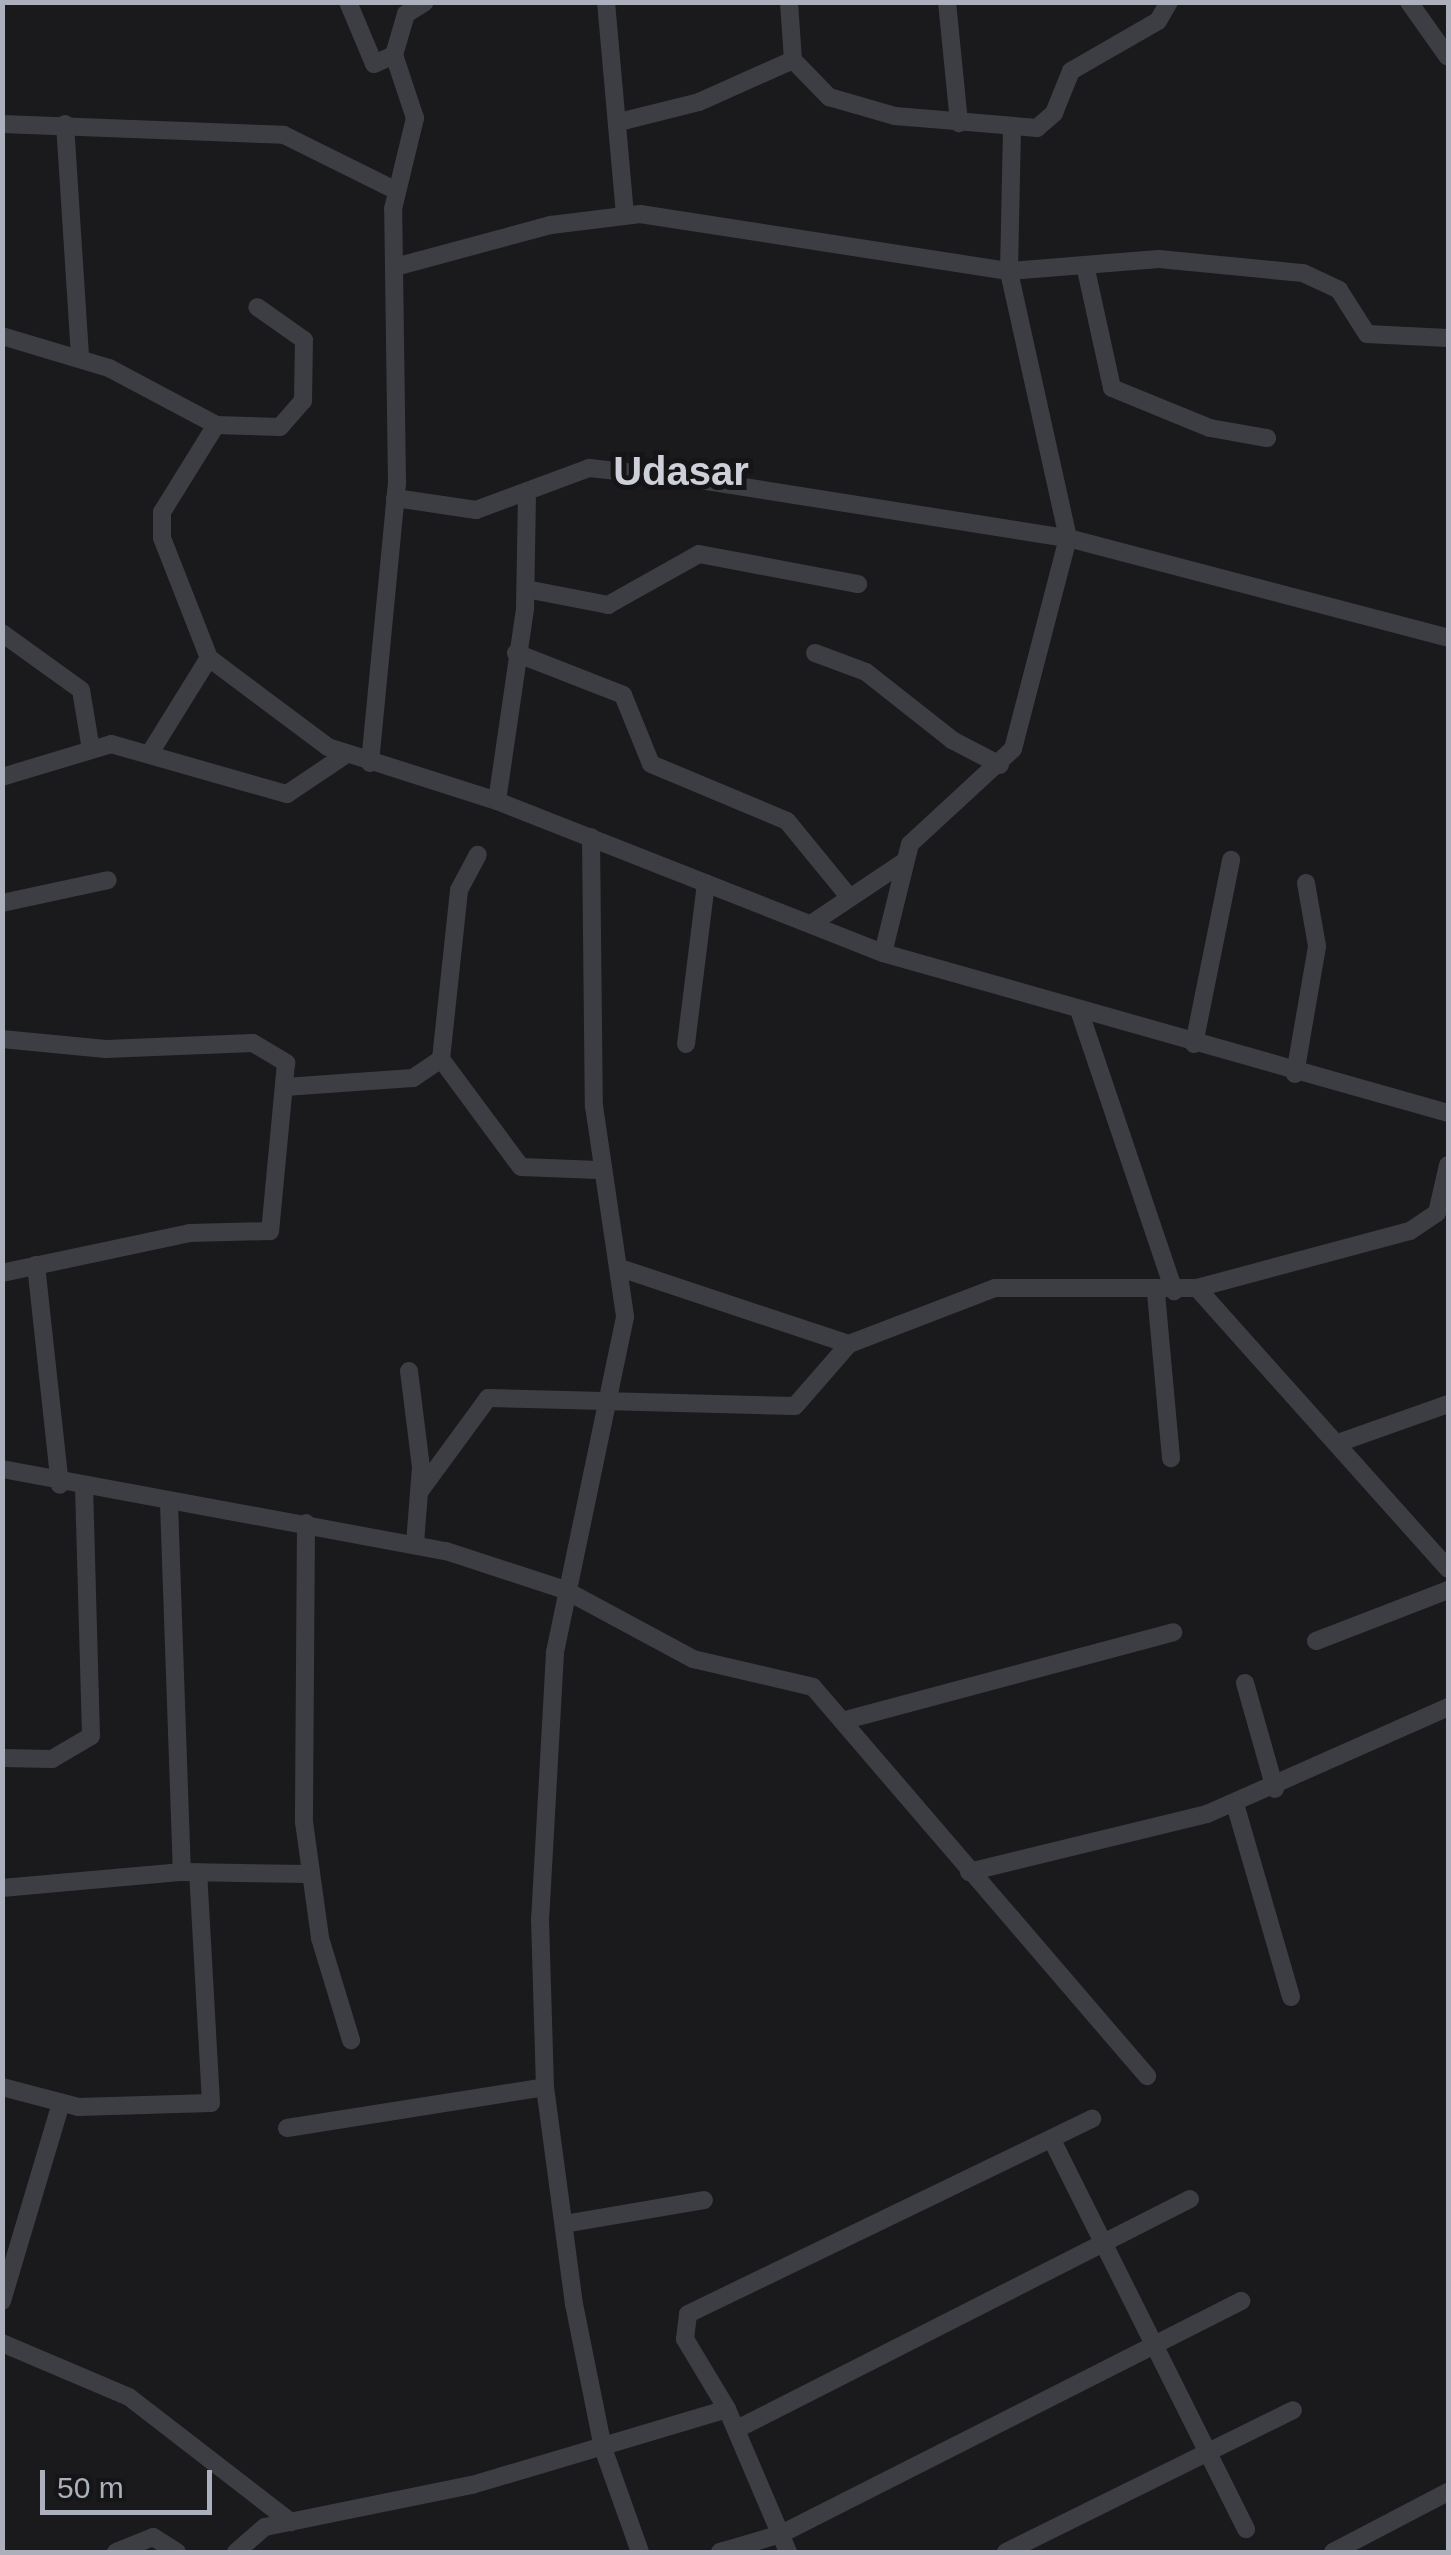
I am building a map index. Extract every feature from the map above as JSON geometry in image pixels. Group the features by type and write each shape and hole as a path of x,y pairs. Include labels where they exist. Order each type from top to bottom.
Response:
{"street":[{"path":"348,2 364,56 374,64 394,55"},
{"path":"370,764 396,498 396,190 416,118 394,55 406,14 425,2"},
{"path":"606,2 623,121 624,214"},
{"path":"789,2 793,60 808,82 858,108 1012,128 1046,124 1072,72 1158,21 1169,2"},
{"path":"947,2 959,123"},
{"path":"1409,2 1448,57"},
{"path":"623,121 699,102 793,60"},
{"path":"2,124 284,135 396,190"},
{"path":"65,124 80,357"},
{"path":"883,953 904,862 920,831 1000,765 1030,695 1068,538 1009,271 1012,128"},
{"path":"395,267 624,214 1009,271 1206,260 1303,273 1339,290 1368,334 1448,338"},
{"path":"1084,265 1112,388 1210,428 1267,438"},
{"path":"2,336 80,357 216,425 280,427 304,400 304,340 256,306"},
{"path":"216,425 162,512 162,538 209,658 345,755 496,801 883,953 1295,1074 1448,1113"},
{"path":"396,498 476,510 589,468 1068,538 1448,638"},
{"path":"496,801 526,590 528,490"},
{"path":"526,590 608,605 699,554 858,584"},
{"path":"2,633 81,690 90,744"},
{"path":"516,653 623,694 651,764 787,820 850,898"},
{"path":"816,653 866,672 952,740 1000,765"},
{"path":"150,753 209,658"},
{"path":"2,778 90,744 150,753 266,794 308,786 345,755"},
{"path":"591,837 600,1170 623,1269 610,1407 565,1590 544,1788 545,2086 602,2448 640,2552"},
{"path":"478,855 459,890 441,1059 521,1166 600,1170"},
{"path":"1194,1044 1232,860"},
{"path":"811,924 904,862"},
{"path":"2,904 108,880"},
{"path":"686,1044 706,883"},
{"path":"1295,1074 1317,946 1306,884"},
{"path":"1079,1010 1165,1292 1172,1458"},
{"path":"2,1039 106,1050 267,1044 286,1063 270,1231 190,1233 2,1272"},
{"path":"285,1087 413,1078 441,1059"},
{"path":"420,1491 488,1398 610,1407 795,1406 849,1344 995,1288 1165,1292 1197,1288 1430,1221 1448,1165"},
{"path":"36,1265 60,1485"},
{"path":"623,1269 849,1344"},
{"path":"1197,1288 1448,1569"},
{"path":"409,1371 420,1491 415,1543"},
{"path":"1338,1443 1448,1404"},
{"path":"2,1469 60,1485 415,1543 565,1590 693,1659 798,1680 842,1720 1147,2076"},
{"path":"2,1758 52,1759 91,1736 84,1489"},
{"path":"2,2087 61,2103 211,2103 190,1872 169,1503"},
{"path":"306,1523 308,1874 351,2040"},
{"path":"1316,1641 1448,1590"},
{"path":"842,1720 1173,1632"},
{"path":"1245,1683 1275,1789"},
{"path":"969,1872 1235,1804 1448,1707"},
{"path":"1235,1804 1292,1998"},
{"path":"2,1888 190,1872 308,1874"},
{"path":"287,2128 545,2086"},
{"path":"2,2301 61,2103"},
{"path":"788,2552 727,2408 685,2339 696,2306 1092,2119"},
{"path":"1052,2140 1246,2530"},
{"path":"737,2430 1102,2240 1190,2199"},
{"path":"564,2224 704,2200"},
{"path":"720,2552 781,2534 1241,2301"},
{"path":"2,2343 141,2404 291,2522"},
{"path":"236,2552 249,2534 602,2448 727,2408"},
{"path":"1006,2552 1292,2410"},
{"path":"1333,2552 1448,2492"},
{"path":"116,2552 153,2537 177,2552"}],"district":[{"name":"Udasar","path":"681,471"}]}
